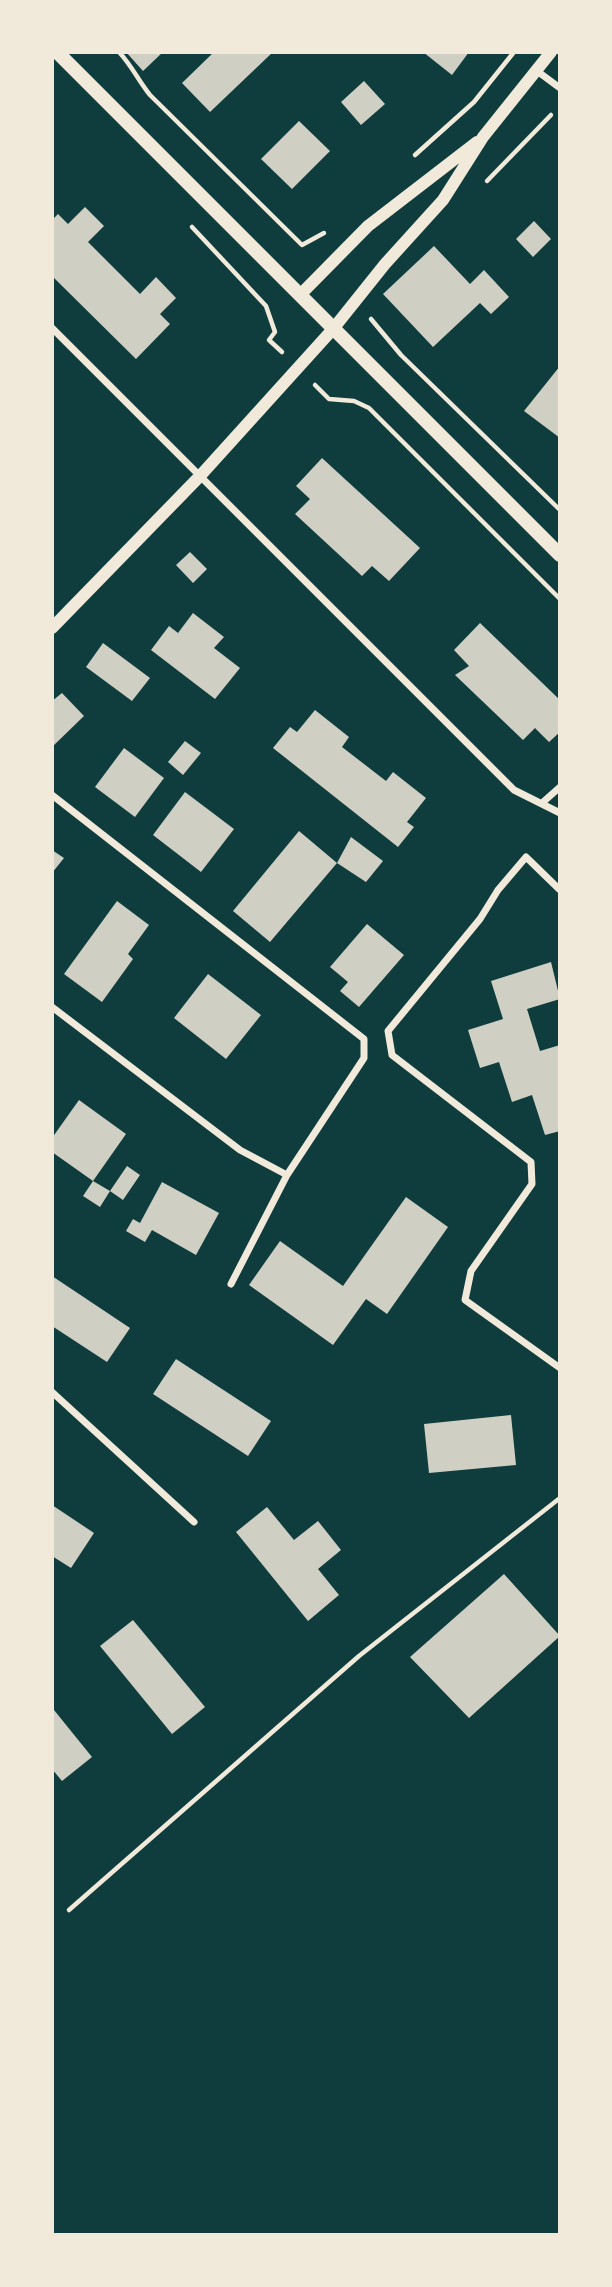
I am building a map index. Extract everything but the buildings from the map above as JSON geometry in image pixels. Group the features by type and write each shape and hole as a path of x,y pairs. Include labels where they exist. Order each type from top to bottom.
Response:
{"main road":[{"path":"57,52 559,555"}],"street":[{"path":"52,628 200,476 333,329 385,264 443,200 483,137 551,52"},
{"path":"537,71 559,88"},
{"path":"300,295 368,226 483,137"},
{"path":"52,328 514,790 559,813"},
{"path":"542,803 559,787"},
{"path":"52,795 364,1039 364,1058 287,1175 231,1284"},
{"path":"559,890 526,857 388,1031 391,1055 531,1162 532,1184 471,1271 465,1300 559,1368"},
{"path":"52,1007 240,1150 287,1175"},
{"path":"52,1392 194,1522"}],"path":[{"path":"119,52 135,69 136,78 150,95 302,245 331,229"},
{"path":"408,162 474,102 514,52"},
{"path":"252,291 266,306 272,321 275,332 269,340"},
{"path":"372,307 371,318 376,329 559,510"},
{"path":"328,399 354,401 369,408 559,599"},
{"path":"69,1910 359,1656 559,1498"}]}
